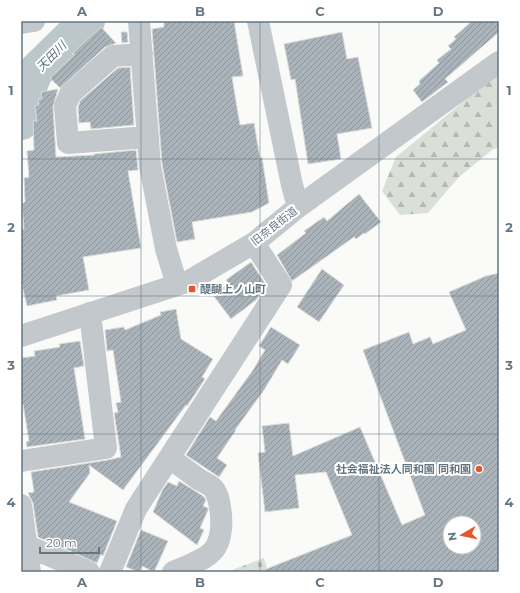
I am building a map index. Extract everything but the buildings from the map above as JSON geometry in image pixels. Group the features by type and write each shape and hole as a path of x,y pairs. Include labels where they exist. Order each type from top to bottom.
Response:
{"street":[{"path":"21,23 34,21"},
{"path":"139,21 150,166 166,250 177,285"},
{"path":"258,21 292,185 298,207"},
{"path":"142,54 113,56 70,94 64,106 68,143 148,137"},
{"name":"旧奈良街道","path":"21,336 177,285 189,280 254,243 298,207 499,62"},
{"path":"110,572 136,509 281,285 254,243"},
{"path":"21,461 106,448 90,313"},
{"path":"169,458 213,489 221,508 222,523 221,537 214,550 205,558 173,572"},
{"path":"21,505 30,572"},
{"path":"27,546 89,572"}],"green space":[{"path":"499,76 499,147 492,150 458,178 428,213 400,215 382,191 396,157 480,88"},
{"path":"264,558 268,572 227,572"}],"waterway":[{"name":"天田川","path":"21,122 23,101 35,72 87,21"}],"place":[{"name":"醍醐上ノ山町","path":"192,289"},
{"name":"社会福祉法人同和園 同和園","path":"479,469"}]}
